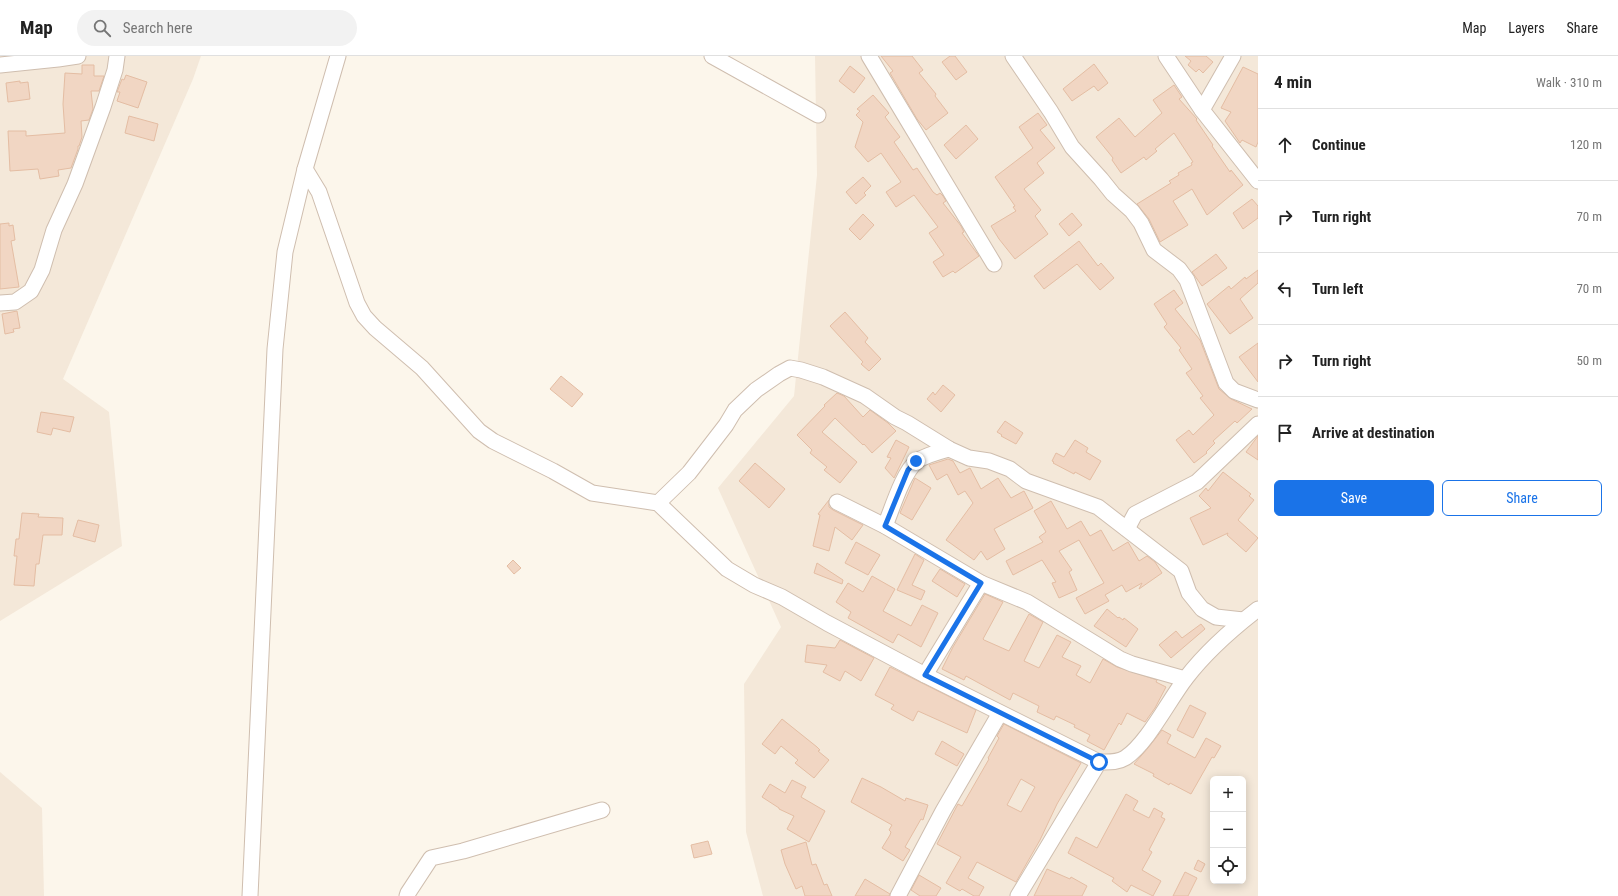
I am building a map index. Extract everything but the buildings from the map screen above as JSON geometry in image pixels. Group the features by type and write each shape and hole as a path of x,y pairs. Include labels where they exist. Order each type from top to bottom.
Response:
{"street":[{"path":"0,64 78,56"},
{"path":"0,303 15,302 31,292 42,270 54,230 75,184 103,107 115,70 117,56"},
{"path":"250,896 275,349 286,252 305,169 338,56"},
{"path":"712,56 818,115"},
{"path":"869,56 994,264"},
{"path":"1013,56 1051,112 1072,147 1113,194 1132,211 1141,223 1154,250 1179,269 1188,280 1226,384 1234,391 1258,400"},
{"path":"1166,56 1202,110 1258,180"},
{"path":"1202,110 1232,56"},
{"path":"305,169 319,192 356,303 364,316 375,328 422,368 478,431 493,441 592,493 658,503 727,569 754,585 782,597 827,623 925,675 1099,762 1116,762 1125,758 1139,746 1185,679 1202,659 1258,609"},
{"path":"658,503 689,473 726,425 735,410 756,390 778,374 790,368 823,377 865,396 895,417 949,449 969,458 989,461 1010,469 1026,480 1098,507 1135,514"},
{"path":"1127,529 1135,514 1197,482 1258,424"},
{"path":"885,526 908,470 916,461 949,449"},
{"path":"837,502 885,526 981,583 1027,602 1120,659 1132,664 1185,679"},
{"path":"1098,507 1180,571 1189,593 1202,609 1216,617 1244,620"},
{"path":"925,675 981,583"},
{"path":"898,896 943,811 1000,712"},
{"path":"1018,896 1099,762"},
{"path":"407,896 431,858 469,849 602,810"}],"shaded area":[{"path":"0,56 201,56 193,79 63,379 109,412 122,546 0,621"},
{"path":"815,56 1258,56 1258,896 763,896 746,832 744,684 781,627 718,488 794,396 817,175"},
{"path":"0,772 42,808 44,896 0,896"}],"route":[{"path":"916,461 908,470 885,526 981,583 925,675 1099,762"}]}
